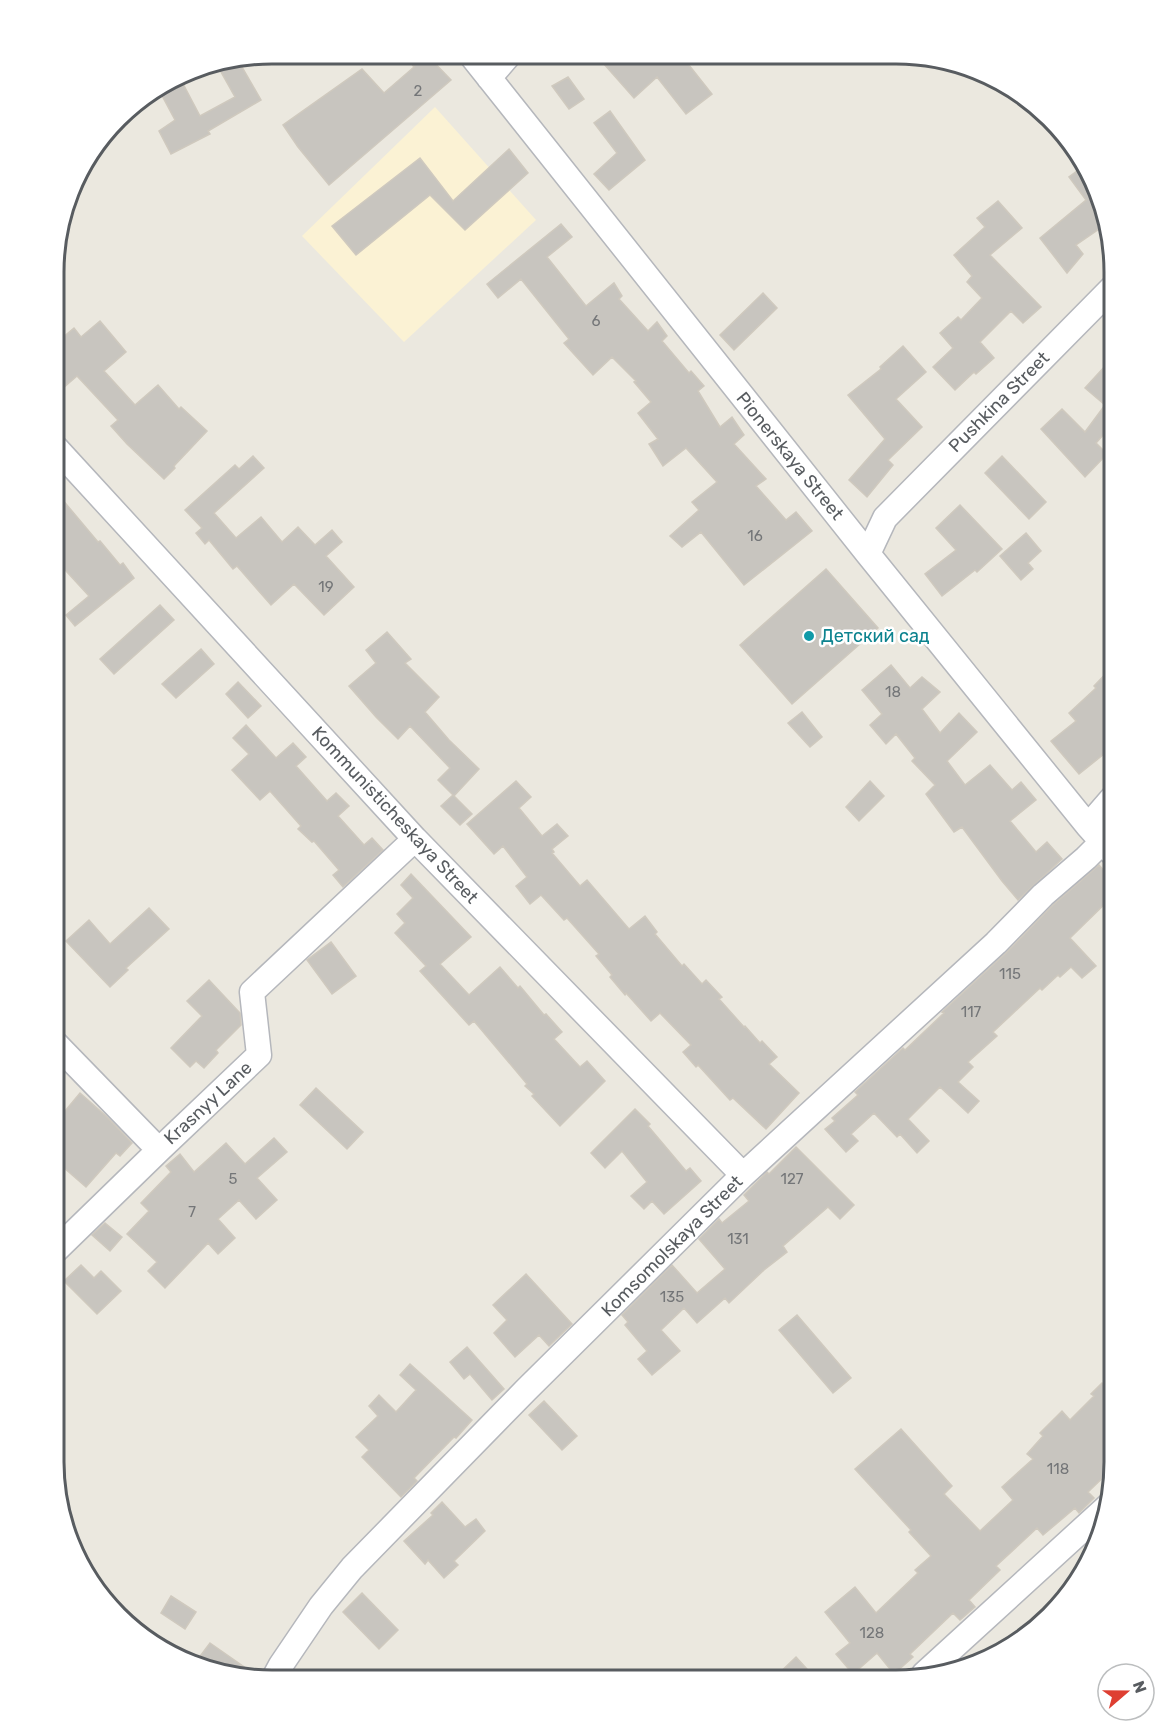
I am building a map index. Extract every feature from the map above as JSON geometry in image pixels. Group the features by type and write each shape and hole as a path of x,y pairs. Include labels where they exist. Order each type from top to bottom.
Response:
{"street":[{"name":"Pionerskaya Street","path":"478,64 868,554 1101,841"},
{"path":"489,78 501,64"},
{"name":"Pushkina Street","path":"868,554 885,518 1104,296"},
{"name":"Kommunisticheskaya Street","path":"64,457 415,839 743,1175"},
{"path":"840,519 885,518"},
{"name":"Krasnyy Lane","path":"64,1242 259,1055 252,992 415,839"},
{"name":"Komsomolskaya Street","path":"278,1670 321,1606 352,1568 525,1390 743,1175 988,951 1101,841"},
{"path":"64,1052 159,1150"},
{"path":"932,1666 1095,1518"}],"shaded area":[{"path":"435,107 536,220 404,342 302,236"}],"building":[{"path":"412,64 436,64 451,80 329,185 283,125 362,69 384,93 414,67"},
{"path":"604,64 688,64 712,94 686,114 657,77 634,98"},
{"path":"242,67 261,100 208,131 210,134 171,154 159,131 175,120 162,96 183,85 200,116 235,97 221,72"},
{"path":"568,77 584,99 569,109 552,86"},
{"path":"610,111 645,160 609,190 594,174 617,153 594,123"},
{"path":"509,149 528,173 465,230 430,195 356,255 332,226 420,158 453,201"},
{"path":"1077,171 1088,193 1099,229 1076,245 1083,254 1067,273 1040,238 1086,200 1069,177"},
{"path":"998,201 1022,228 990,255 1041,307 1023,323 1011,311 980,342 994,358 976,374 974,372 955,390 933,367 953,348 940,333 958,317 961,320 982,298 967,282 972,276 954,255 985,227 977,218"},
{"path":"561,224 572,237 547,257 586,306 614,283 622,296 619,299 648,331 657,322 667,336 662,341 689,373 691,371 704,386 698,391 720,427 732,417 744,435 734,444 766,479 756,486 786,520 796,512 812,531 744,585 701,532 682,547 670,536 699,510 692,502 717,482 686,448 663,466 649,444 658,439 638,413 651,402 634,382 636,381 612,357 593,375 564,343 569,339 521,279 498,298 487,284"},
{"path":"763,293 777,308 734,350 720,335"},
{"path":"100,321 126,352 104,371 135,405 158,385 179,409 181,407 207,431 164,479 111,426 118,420 77,376 64,387 64,336 74,328 81,337"},
{"path":"903,346 926,372 896,399 922,427 888,460 893,465 867,497 849,480 885,439 848,395 881,369 880,367"},
{"path":"1104,367 1104,404 1085,388"},
{"path":"1104,407 1104,434 1096,443 1104,451 1104,457 1085,477 1041,429 1062,409 1085,432"},
{"path":"253,456 264,468 214,513 236,538 261,517 282,542 298,527 315,545 332,530 342,542 326,556 354,587 324,615 294,584 271,605 237,566 233,569 209,540 205,544 196,533 202,528 185,510 235,465 239,469"},
{"path":"1002,456 1046,502 1029,519 985,473"},
{"path":"64,502 98,542 100,541 120,565 123,563 134,578 75,626 66,615 89,596 64,569"},
{"path":"960,505 1002,549 977,572 975,570 942,596 925,574 956,550 936,528"},
{"path":"1026,533 1041,551 1028,563 1033,569 1021,580 1000,556"},
{"name":"Детский сад","path":"826,569 878,628 792,704 740,645"},
{"path":"160,605 174,620 114,674 100,659"},
{"path":"387,632 411,659 405,663 439,697 425,712 449,740 479,769 454,796 438,780 450,768 410,726 398,739 349,686 376,663 366,650"},
{"path":"201,649 214,664 176,698 162,684"},
{"path":"891,665 910,688 922,677 940,692 922,709 940,733 959,713 977,732 947,761 965,785 990,765 1012,790 1021,782 1036,800 1010,821 1036,852 1047,842 1062,859 1018,900 962,827 954,832 926,794 935,785 912,761 915,758 896,734 886,744 870,725 882,714 862,690"},
{"path":"1104,676 1104,754 1079,774 1051,741 1076,721 1069,713 1096,688 1094,686"},
{"path":"238,682 261,706 248,718 226,694"},
{"path":"802,712 822,737 810,747 788,723"},
{"path":"246,725 276,758 293,743 306,757 296,766 327,801 336,793 349,806 338,816 364,845 372,838 383,850 343,887 333,875 339,870 314,841 312,842 298,829 301,826 270,791 260,800 232,770 249,754 233,738"},
{"path":"516,781 531,797 519,808 542,836 557,824 568,836 552,849 554,852 552,853 580,886 587,880 629,929 645,916 657,932 655,934 682,966 684,964 702,984 706,980 722,997 719,999 744,1027 777,1057 769,1064 799,1093 766,1129 733,1098 730,1100 698,1065 696,1067 683,1052 691,1045 660,1013 651,1021 626,993 625,995 596,956 599,954 567,918 564,920 541,895 530,904 516,886 527,877 503,846 494,854 467,824"},
{"path":"870,781 884,796 859,821 846,807"},
{"path":"453,795 472,814 460,825 441,806"},
{"path":"1099,865 1104,870 1103,905 1070,938 1096,966 1082,978 1071,967 1060,977 1058,975 1042,990 1040,988 993,1032 997,1036 968,1062 973,1067 958,1082 979,1101 968,1113 940,1087 908,1119 929,1141 917,1153 900,1134 897,1137 874,1113 851,1134 858,1141 846,1152 825,1129 835,1121 832,1118 858,1095 855,1092 903,1048 905,1050 1053,905"},
{"path":"411,874 471,937 440,964 469,995 500,967 562,1032 554,1039 580,1067 587,1061 605,1081 560,1126 532,1096 534,1094 525,1086 527,1084 474,1021 469,1025 420,971 426,966 395,933 405,923 397,914 413,898 401,885"},
{"path":"149,908 169,929 126,968 128,970 110,987 66,941 89,920 110,944"},
{"path":"331,942 356,976 332,994 307,960"},
{"path":"209,980 240,1013 241,1025 216,1050 218,1053 204,1068 196,1061 190,1067 171,1048 202,1016 187,1001"},
{"path":"316,1088 363,1132 347,1149 300,1105"},
{"path":"80,1093 132,1143 120,1156 116,1153 86,1187 64,1168 64,1112"},
{"path":"635,1109 650,1124 648,1126 686,1171 690,1168 701,1181 664,1214 652,1201 644,1209 631,1196 647,1182 622,1151 605,1168 591,1153"},
{"path":"274,1138 287,1152 257,1178 277,1200 256,1219 239,1200 218,1219 235,1238 218,1254 208,1243 165,1288 148,1271 157,1262 127,1234 149,1211 141,1203 171,1172 166,1166 180,1154 194,1172 226,1143 245,1164"},
{"path":"796,1147 854,1205 840,1219 828,1207 783,1246 787,1252 729,1303 725,1298 697,1323 684,1308 661,1330 680,1351 652,1375 638,1359 647,1351 625,1325 628,1322 622,1315 672,1265 697,1293 725,1269 699,1239 719,1219 722,1223 749,1201 744,1195"},
{"path":"105,1223 122,1237 110,1251 92,1235"},
{"path":"81,1265 94,1278 101,1271 121,1291 97,1314 64,1281"},
{"path":"526,1274 572,1324 549,1346 539,1335 515,1357 494,1333 507,1320 493,1305"},
{"path":"797,1315 851,1378 833,1393 779,1330"},
{"path":"467,1347 504,1389 492,1400 470,1374 464,1379 450,1362"},
{"path":"410,1364 472,1420 414,1478 417,1481 401,1497 362,1457 369,1450 356,1437 378,1416 369,1406 379,1395 396,1412 416,1390 400,1375"},
{"path":"1103,1384 1103,1475 1088,1492 1094,1498 1079,1513 1075,1508 1043,1535 1037,1528 996,1566 1000,1570 969,1600 975,1607 960,1620 953,1613 910,1654 913,1657 899,1670 891,1670 877,1653 858,1670 850,1670 836,1654 850,1643 825,1612 855,1587 876,1613 918,1573 915,1570 931,1556 909,1532 911,1530 855,1469 901,1429 952,1486 944,1494 980,1531 1013,1500 1002,1487 1033,1459 1027,1454 1043,1436 1040,1433 1062,1411 1070,1420 1094,1396 1091,1394"},
{"path":"544,1401 577,1436 562,1450 529,1415"},
{"path":"442,1502 465,1527 476,1519 485,1531 454,1561 458,1565 444,1578 428,1560 425,1564 404,1541 433,1515 431,1513"},
{"path":"362,1593 398,1630 379,1649 343,1612"},
{"path":"171,1596 196,1612 185,1629 161,1613"},
{"path":"210,1643 246,1668 219,1662 200,1656"},
{"path":"796,1657 808,1670 782,1670"}],"place":[{"name":"Детский сад","path":"809,636"}]}
